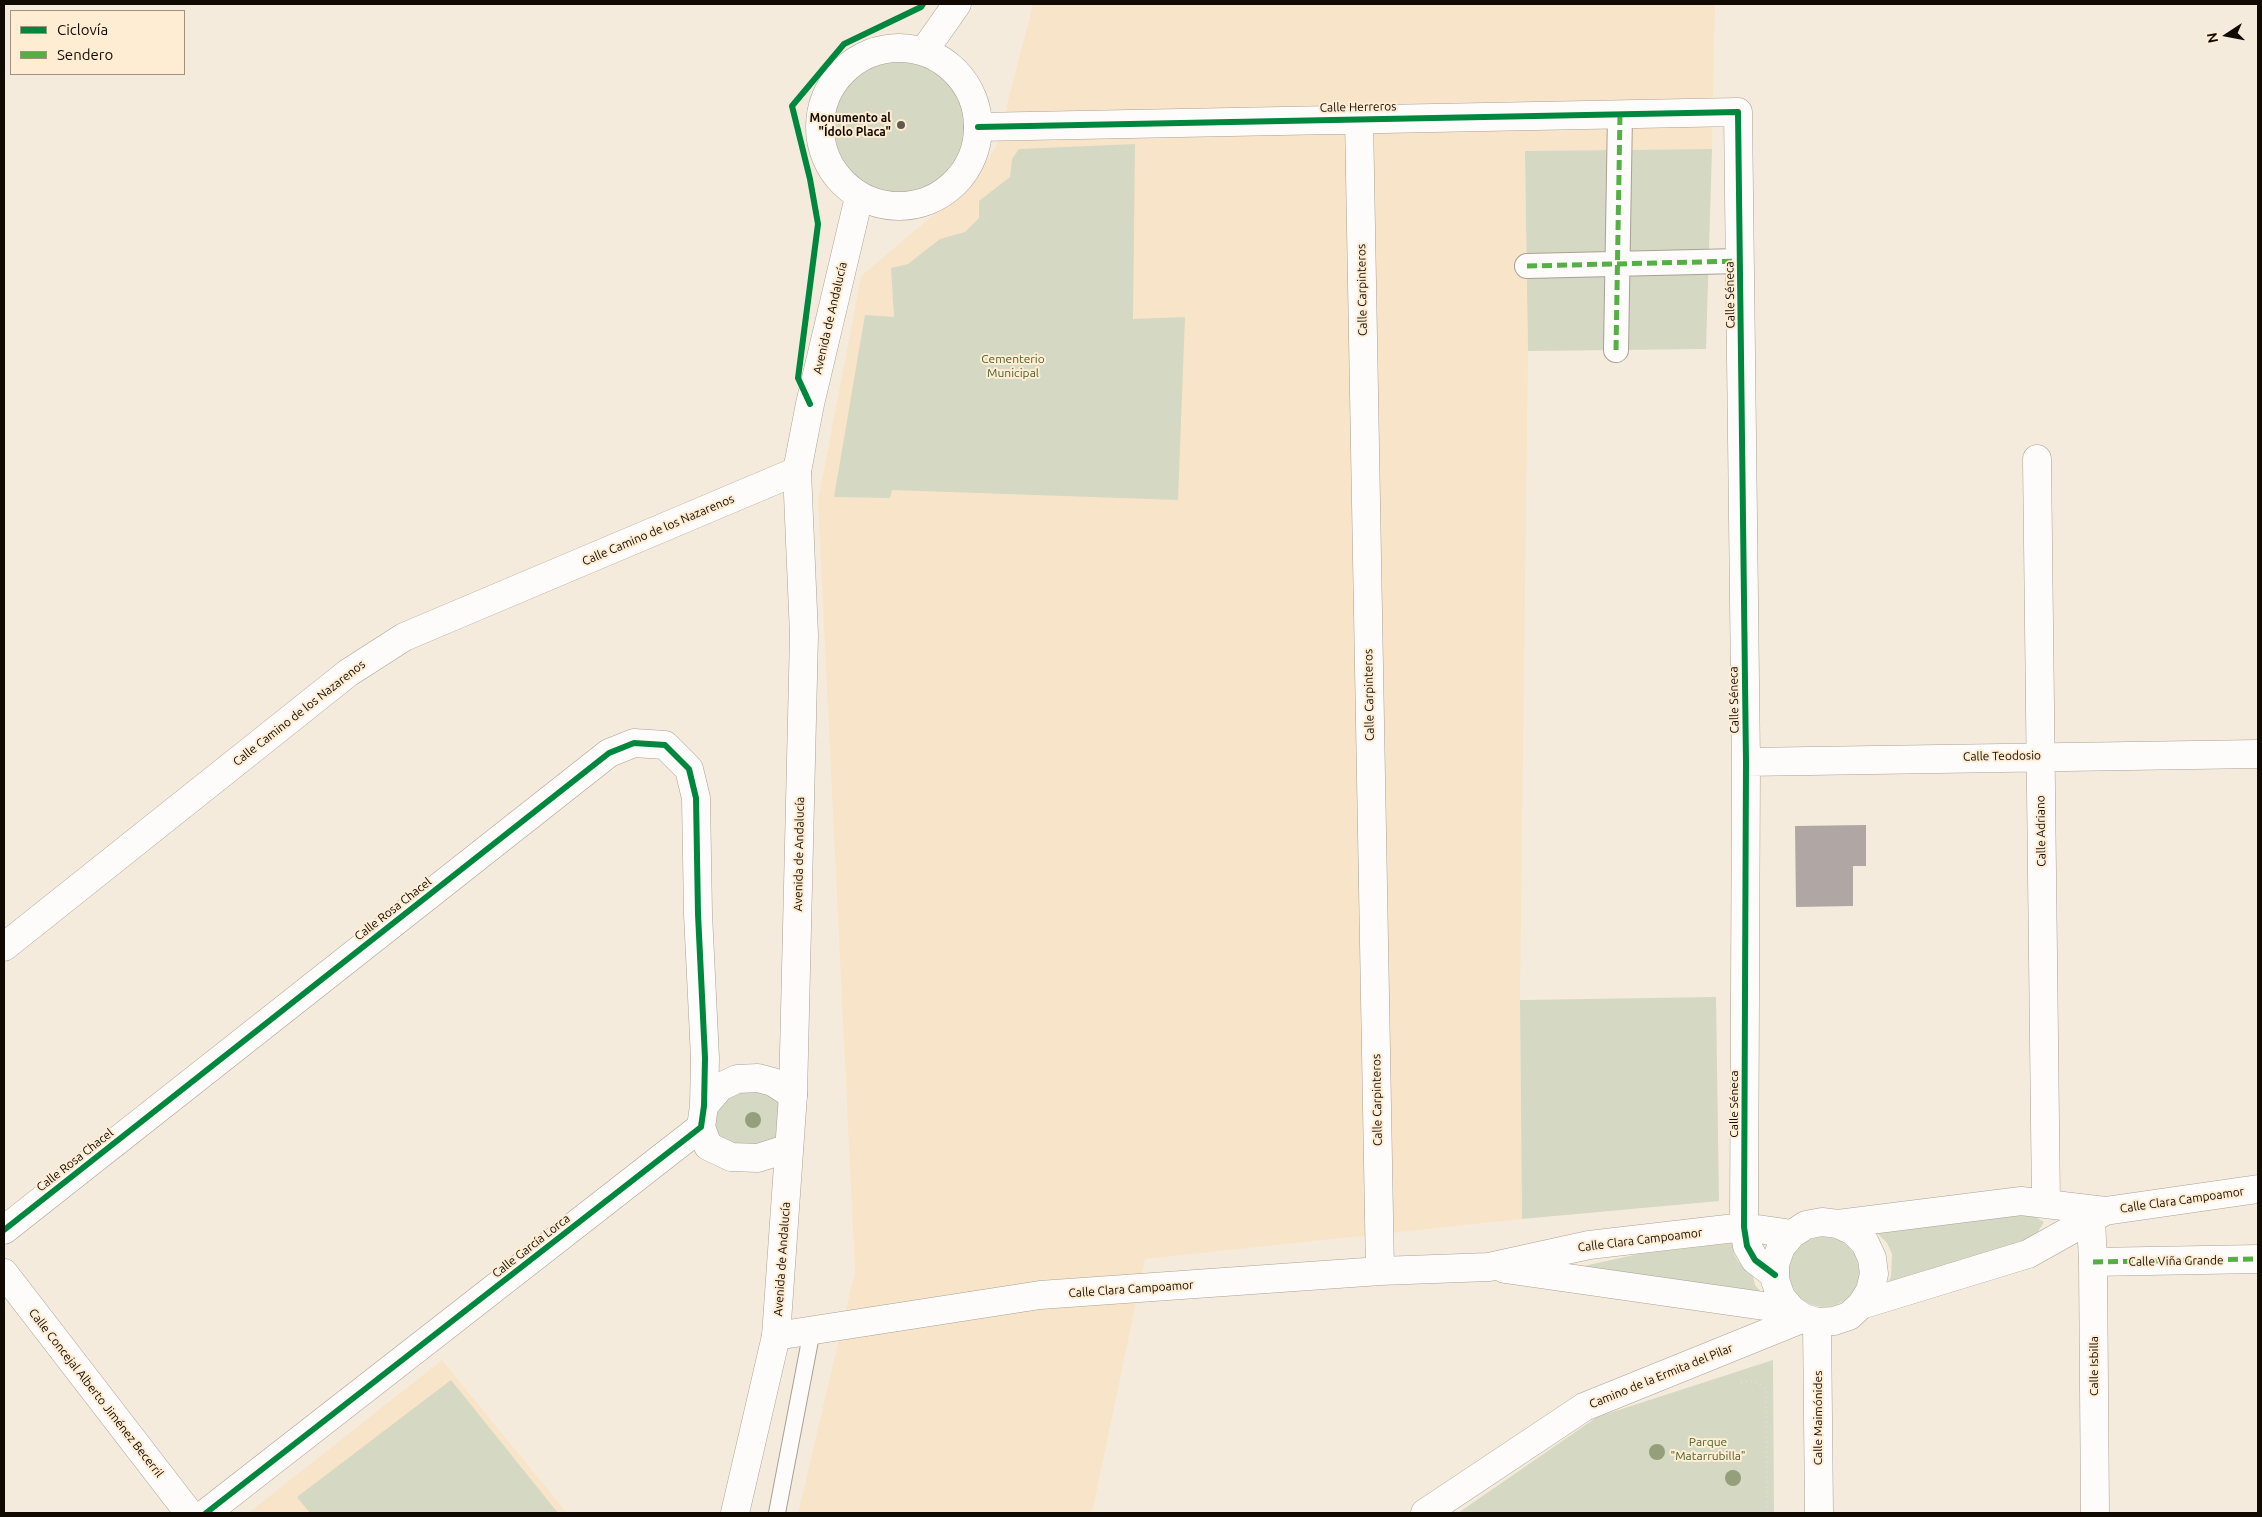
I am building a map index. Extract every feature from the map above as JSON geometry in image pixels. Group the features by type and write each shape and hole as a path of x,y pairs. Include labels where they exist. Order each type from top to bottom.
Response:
{"street":[{"path":"924,51 957,4"},
{"path":"898,48 924,51 947,64 966,84 976,108 978,127 971,160 957,182 936,198 911,207 884,206 859,197 839,180 826,158 819,133 822,107 832,83 850,64 873,52 898,48"},
{"name":"Calle Herreros","path":"978,127 1738,112"},
{"name":"Calle Séneca","path":"1738,112 1746,762 1744,1227 1747,1246 1755,1260 1775,1275"},
{"path":"1616,350 1620,114"},
{"name":"Calle Carpinteros","path":"1359,118 1380,1271"},
{"name":"Avenida de Andalucía","path":"735,1513 776,1336 793,1095 804,635 797,471 810,404 859,197"},
{"path":"1527,266 1740,260"},
{"name":"Calle Adriano","path":"2037,459 2046,1204"},
{"name":"Calle Camino de los Nazarenos","path":"4,947 348,673 404,637 797,471"},
{"name":"Calle Rosa Chacel","path":"4,1230 609,753 634,743 666,745 689,769 696,798 698,914 705,1058 702,1117"},
{"name":"Calle Teodosio","path":"1746,762 2258,754"},
{"path":"789,1148 758,1158 731,1157 708,1146 702,1117 720,1087 737,1079 758,1078 773,1082 793,1095"},
{"name":"Calle García Lorca","path":"206,1513 702,1117"},
{"name":"Calle Clara Campoamor","path":"1862,1305 2028,1254 2098,1215 2258,1189"},
{"name":"Calle Clara Campoamor","path":"1838,1224 2020,1200 2098,1215"},
{"name":"Calle Isbilla","path":"2095,1513 2093,1262 2098,1215"},
{"path":"1822,1222 1838,1224 1853,1231 1865,1243 1872,1258 1874,1274 1870,1291 1862,1305 1849,1316 1834,1321 1804,1316 1781,1297 1775,1275 1775,1264 1781,1247 1792,1234 1806,1225 1822,1222"},
{"name":"Calle Clara Campoamor","path":"776,1336 1040,1295 1380,1271 1489,1266 1589,1244 1744,1227 1792,1234"},
{"name":"Calle Viña Grande","path":"2093,1262 2258,1259"},
{"name":"Calle Clara Campoamor","path":"1489,1266 1804,1316"},
{"name":"Calle Concejal Alberto Jiménez Becerril","path":"4,1273 189,1513"},
{"name":"Camino de la Ermita del Pilar","path":"1425,1513 1584,1407 1804,1316"},
{"name":"Calle Maimónides","path":"1804,1316 1818,1513"}],"lane":[{"path":"776,1513 812,1330"}],"path":[{"path":"1735,1382 1754,1381 1766,1389 1767,1513"}],"shaded area":[{"path":"1033,4 1715,4 1712,149 1525,151 1528,351 1520,1000 1522,1219 1145,1259 1092,1513 798,1513 855,1271 818,501 861,276 970,184 996,147"},
{"path":"442,1360 567,1513 248,1513"}],"green space":[{"path":"898,60 924,65 936,71 946,80 955,90 961,102 966,128 961,154 955,166 946,176 936,185 924,191 898,196 872,191 860,185 850,176 841,166 835,154 830,128 835,102 841,90 850,80 860,71 872,65"},
{"name":"Cementerio Municipal","path":"1135,144 1133,319 1185,317 1178,500 892,490 890,498 834,497 865,315 894,317 891,268 908,264 940,239 965,232 979,218 979,201 1010,177 1012,159 1019,149"},
{"path":"1712,149 1706,349 1528,351 1525,151"},
{"path":"1716,997 1719,1201 1522,1219 1520,1000"},
{"path":"720,1087 793,1095 789,1148 708,1146"},
{"path":"2016,1215 2034,1216 2044,1222 2034,1238 1885,1287 1891,1277 1892,1254 1887,1243 1878,1234 1868,1229"},
{"path":"1824,1237 1837,1240 1849,1247 1856,1259 1859,1272 1856,1285 1849,1297 1837,1304 1824,1307 1811,1304 1799,1297 1792,1285 1789,1272 1792,1259 1799,1247 1811,1240"},
{"path":"1733,1243 1734,1254 1739,1263 1752,1272 1755,1285 1762,1293 1579,1267 1639,1254"},
{"name":"Parque \"Matarrubilla\"","path":"1773,1360 1774,1513 1458,1513 1597,1417"},
{"path":"451,1380 558,1513 310,1513 297,1497"}],"building":[{"path":"1866,825 1866,866 1853,866 1853,906 1796,907 1795,826"}],"marked path":[{"path":"1616,350 1620,114"},
{"path":"1527,266 1740,261"},
{"path":"2093,1262 2258,1259"}],"cycle path":[{"path":"810,404 798,378 818,224 810,179 792,106 844,44 921,7 923,4"},
{"path":"978,127 1738,112 1746,762 1744,1227 1747,1246 1755,1260 1775,1275"},
{"path":"4,1230 609,753 634,743 665,745 689,769 696,798 698,914 705,1058 704,1106 701,1127 206,1513"}],"place":[{"name":"Monumento al \"Ídolo Placa\"","path":"901,125"}]}
